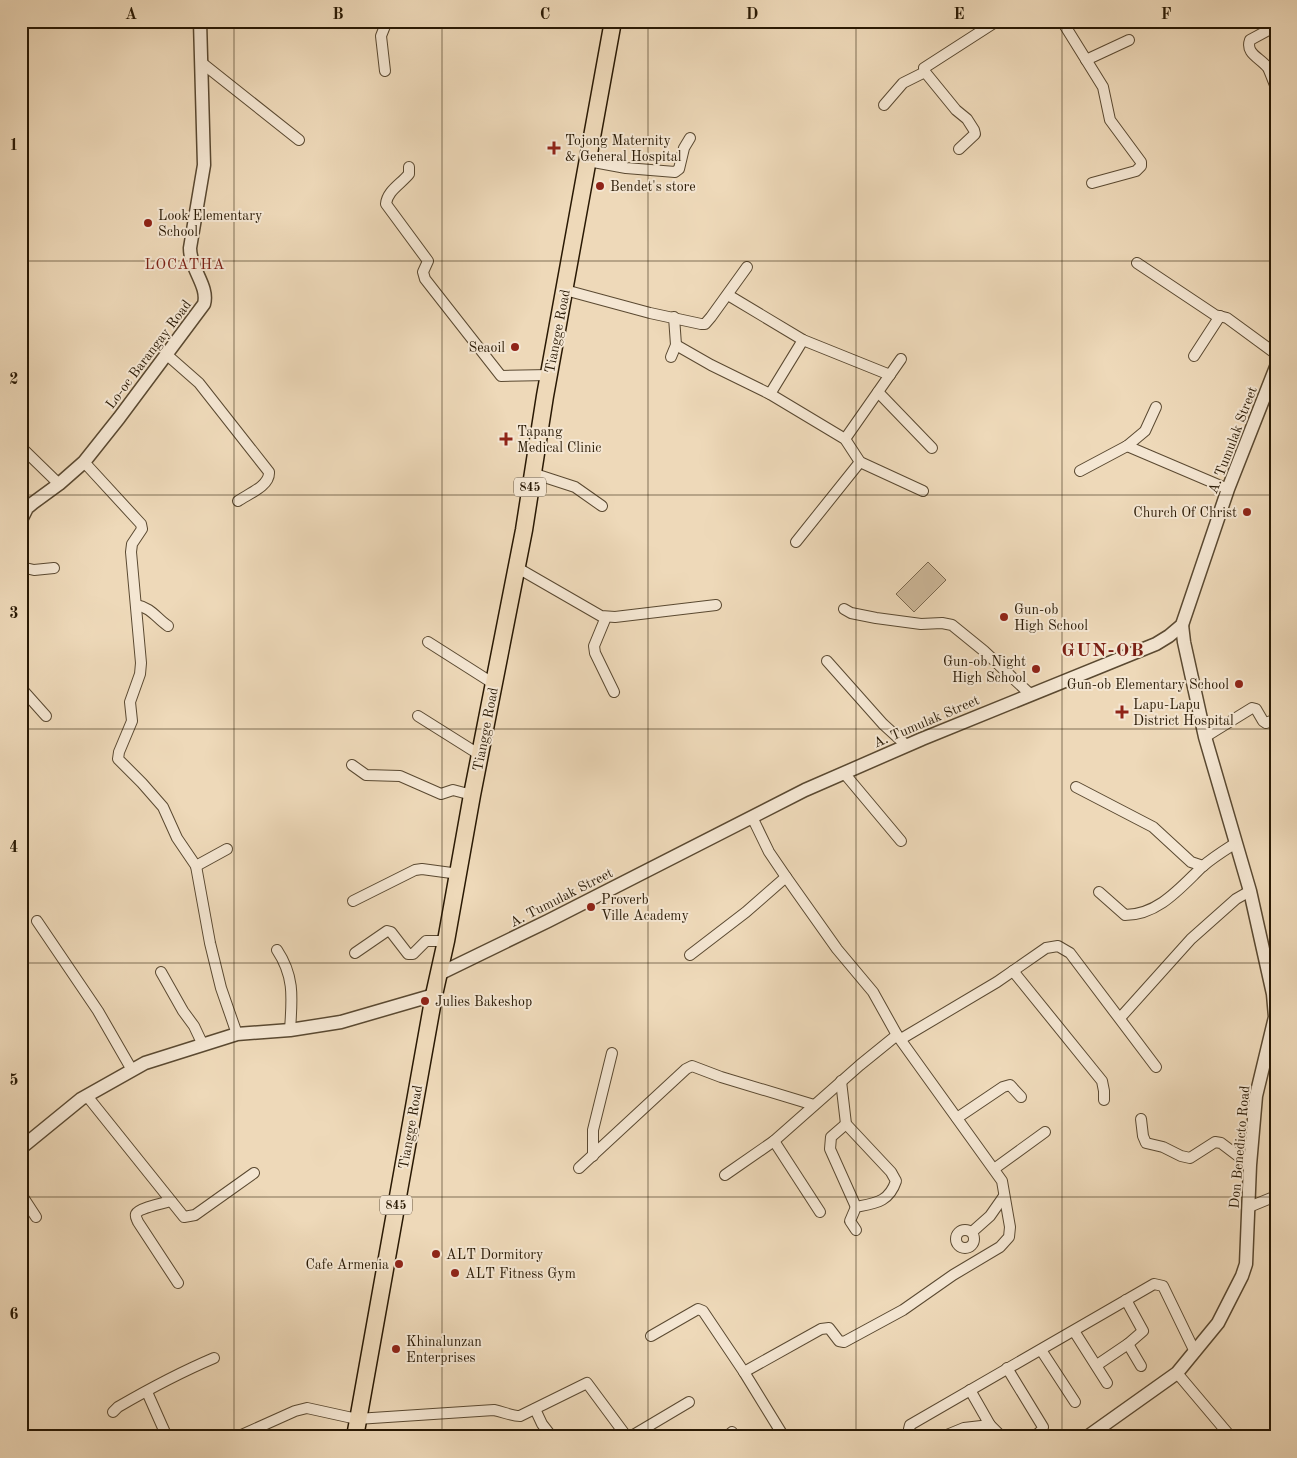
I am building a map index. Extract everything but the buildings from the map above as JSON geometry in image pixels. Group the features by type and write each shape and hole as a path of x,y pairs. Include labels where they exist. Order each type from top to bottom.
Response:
{"main road":[{"name":"Tiangge Road","path":"355,1437 434,996 459,874 472,795 516,567 614,21"}],"street":[{"name":"Lo-oc Barangay Road","path":"21,520 27,508 84,462 204,304 205,293 190,259 190,248 204,165 200,21"},
{"path":"385,71 381,36 387,21"},
{"path":"884,105 903,84 924,72 924,68 929,64 984,24 997,21"},
{"path":"1062,21 1103,87 1110,120 1141,166 1136,171 1092,183"},
{"path":"1276,26 1250,40 1249,44 1251,52 1268,68 1276,87"},
{"path":"1086,60 1129,40"},
{"path":"202,63 299,140"},
{"path":"924,72 959,114 967,119 974,130 975,134 959,149"},
{"path":"588,161 626,168 675,172 679,169 684,148 690,138"},
{"path":"409,167 409,174 390,193 386,204 428,261 423,272 426,279 500,376 549,375"},
{"path":"1137,262 1215,315 1227,318 1276,354"},
{"path":"565,290 650,313 705,324 747,267"},
{"path":"728,295 803,340 890,376"},
{"path":"1194,356 1220,316"},
{"path":"671,358 676,345 674,317"},
{"path":"770,394 803,340"},
{"path":"676,345 711,365 770,394 844,439 860,462 923,491"},
{"path":"166,354 199,383 269,472 270,477 266,483 238,501"},
{"path":"844,439 901,359"},
{"name":"A. Tumulak Street","path":"439,974 548,921 805,790 1030,694 1156,644 1169,636 1182,625 1228,489 1276,368"},
{"path":"878,392 932,448"},
{"path":"1080,471 1127,446 1145,431 1156,407"},
{"path":"1127,446 1228,489"},
{"path":"21,447 59,484"},
{"path":"84,462 141,524 142,530 132,544 131,552 141,664 140,674 130,702 132,721 118,752 118,759 163,807 177,838 196,866 210,943 219,979 237,1034"},
{"path":"796,542 860,462"},
{"path":"532,473 575,487 602,506"},
{"path":"21,567 34,570 54,568"},
{"path":"516,567 601,616 606,617 716,605"},
{"path":"136,605 145,606 168,626"},
{"path":"844,609 851,613 876,618 921,624 942,623 952,625 984,651 1030,694"},
{"path":"606,617 594,646 595,653 614,692"},
{"name":"Don Benedicto Road","path":"1087,1437 1177,1373 1218,1323 1242,1276 1246,1264 1250,1165 1256,1096 1274,1017 1275,993 1250,891 1205,737 1182,625"},
{"path":"428,642 494,684"},
{"path":"827,661 883,724 906,746"},
{"path":"21,688 46,716"},
{"path":"1205,737 1252,708 1256,709 1263,721 1276,719"},
{"path":"418,716 480,755"},
{"path":"352,765 366,775 400,776 441,794 453,790 472,795"},
{"path":"844,773 901,841"},
{"path":"1076,786 1153,827 1191,862 1203,866"},
{"path":"744,1372 821,1329 828,1328 839,1341 844,1342 903,1310 1000,1247 1009,1237 1010,1226 1002,1181 899,1037 873,992 837,949 786,877 769,852 752,817"},
{"path":"1099,892 1125,915 1144,913 1180,889 1203,866 1236,843"},
{"path":"196,866 227,849"},
{"path":"353,901 415,870 422,869 459,874"},
{"path":"690,955 746,912 786,877"},
{"path":"1120,1018 1191,939 1236,899 1250,891"},
{"path":"36,921 98,1011 132,1070"},
{"path":"355,953 388,932 391,932 408,954 413,954 426,941 446,941"},
{"path":"725,1174 774,1141 841,1081 899,1037 1013,971 1046,948 1058,946 1070,954 1156,1067"},
{"path":"277,950 283,958 292,988 290,1030"},
{"path":"1013,971 1102,1081 1104,1100"},
{"path":"161,972 183,1011 194,1026 203,1045"},
{"path":"21,1148 87,1096 145,1063 237,1034 290,1030 342,1022 434,996"},
{"path":"593,1156 593,1130 612,1054"},
{"path":"579,1168 686,1069 692,1066 721,1077 814,1105"},
{"path":"841,1081 846,1124 891,1172 896,1181 892,1191 879,1202 856,1207 850,1221 856,1230"},
{"path":"957,1118 1003,1086 1010,1085 1021,1097"},
{"path":"87,1096 184,1217 195,1215 254,1173"},
{"path":"1141,1119 1146,1144 1163,1146 1181,1156 1190,1158 1215,1142 1221,1143 1250,1165"},
{"path":"846,1124 831,1137 830,1149 856,1207"},
{"path":"994,1169 1045,1132"},
{"path":"774,1141 820,1212"},
{"path":"21,1194 36,1217"},
{"path":"972,1232 990,1216 1004,1196"},
{"path":"1249,1207 1276,1196"},
{"path":"171,1201 141,1210 136,1216 178,1283"},
{"path":"913,1437 909,1429 910,1425 1154,1284 1163,1286 1194,1352"},
{"path":"1097,1365 1144,1331 1126,1300"},
{"path":"652,1336 698,1309 703,1310 784,1437"},
{"path":"1074,1331 1107,1383"},
{"path":"1128,1344 1141,1366"},
{"path":"1041,1350 1075,1402"},
{"path":"113,1412 118,1407 191,1367 214,1358"},
{"path":"1007,1368 1042,1427 1042,1430 1034,1437"},
{"path":"1177,1373 1231,1437"},
{"path":"237,1437 295,1411 308,1408 357,1419 494,1410 512,1416 520,1416 588,1382 628,1437 689,1402"},
{"path":"970,1390 990,1425 1002,1437"},
{"path":"146,1392 168,1437"},
{"path":"535,1409 542,1424 552,1437"},
{"path":"942,1437 964,1428 990,1425"},
{"path":"1272,1437 1276,1433"}],"shaded area":[{"path":"928,562 946,580 914,612 896,594"}],"place":[{"name":"Tojong Maternity & General Hospital","path":"554,148"},
{"name":"Bendet's store","path":"600,186"},
{"name":"Look Elementary School","path":"148,223"},
{"name":"Seaoil","path":"515,347"},
{"name":"Tapang Medical Clinic","path":"506,439"},
{"name":"Church Of Christ","path":"1247,512"},
{"name":"Gun-ob High School","path":"1004,617"},
{"name":"Gun-ob Night High School","path":"1036,669"},
{"name":"Gun-ob Elementary School","path":"1239,684"},
{"name":"Lapu-Lapu District Hospital","path":"1122,712"},
{"name":"Proverb Ville Academy","path":"591,907"},
{"name":"Julies Bakeshop","path":"425,1001"},
{"name":"ALT Dormitory","path":"436,1254"},
{"name":"Cafe Armenia","path":"399,1264"},
{"name":"ALT Fitness Gym","path":"455,1273"},
{"name":"Khinalunzan Enterprises","path":"396,1349"}],"district":[{"name":"LOCATHA","path":"185,264"},
{"name":"GUN-OB","path":"1103,649"}]}
